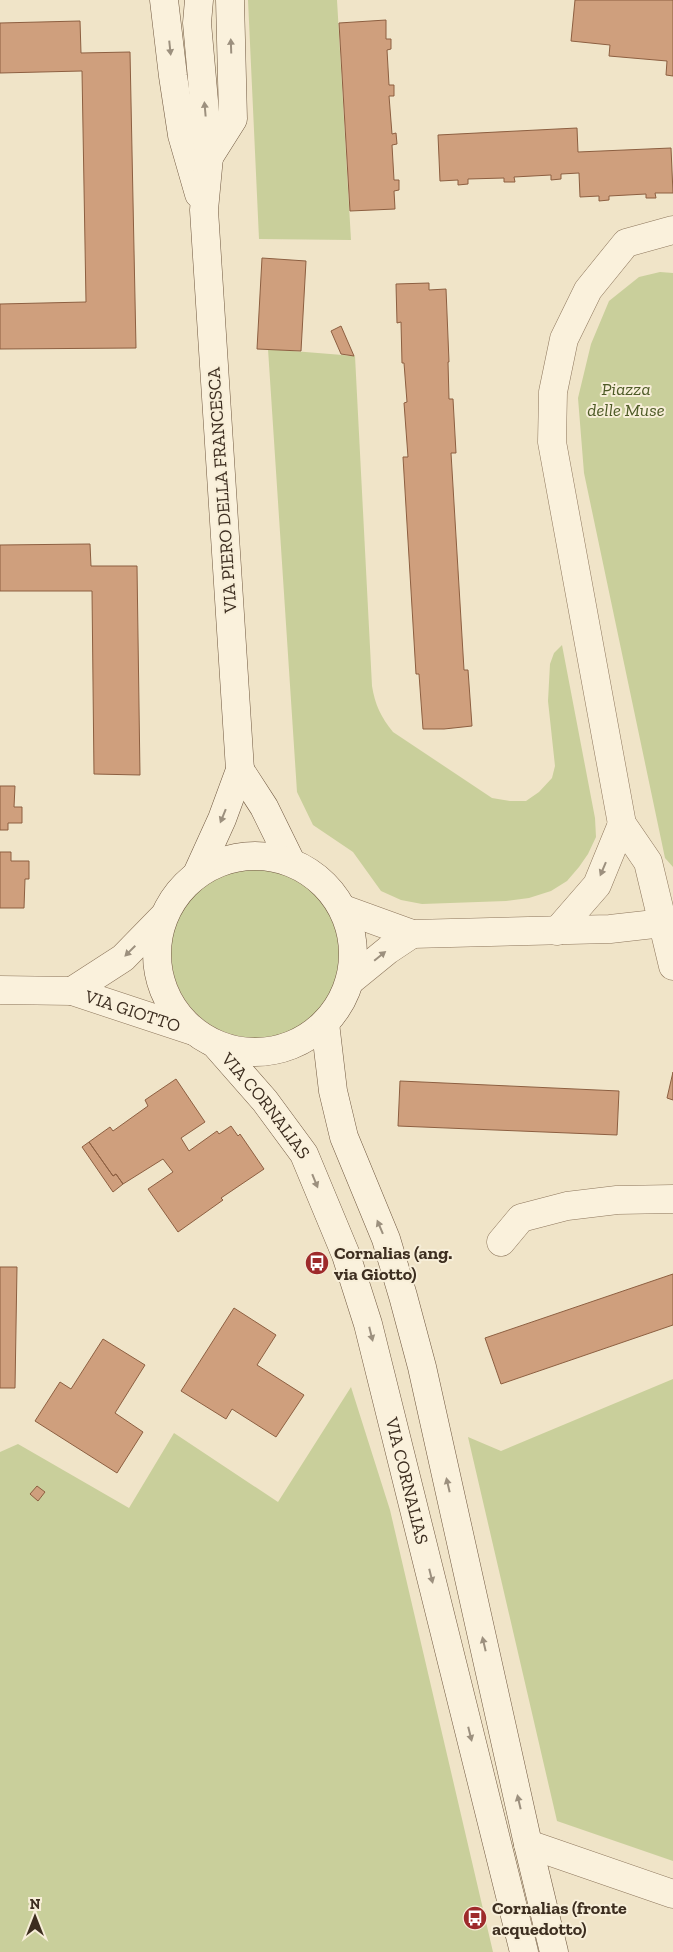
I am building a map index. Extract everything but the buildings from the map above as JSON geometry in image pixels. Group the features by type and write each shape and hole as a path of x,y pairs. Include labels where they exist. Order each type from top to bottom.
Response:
{"street":[{"name":"VIA PIERO DELLA FRANCESCA","path":"164,0 182,135 204,210"},
{"name":"VIA PIERO DELLA FRANCESCA","path":"197,874 222,820 240,770 204,210 209,157 197,23 199,0"},
{"path":"209,157 233,119 230,0"},
{"path":"673,230 626,243 588,290 564,339 553,392 552,442 622,824 648,862 668,922 673,966"},
{"name":"VIA PIERO DELLA FRANCESCA","path":"240,770 264,807 291,862"},
{"path":"557,931 597,885 622,824"},
{"path":"164,916 181,889 197,874 218,862 243,856 267,856 291,862 322,881 338,899 348,921 353,944 354,956 350,981"},
{"path":"343,910 412,934 610,929 668,922"},
{"name":"VIA GIOTTO","path":"72,991 123,958 164,916"},
{"name":"VIA CORNALIAS","path":"164,916 157,944 158,972 170,1004 183,1021 204,1037 265,1101 304,1154 346,1255 368,1324 524,1952"},
{"path":"350,981 388,950 412,934"},
{"name":"VIA GIOTTO","path":"0,990 72,991 204,1037 234,1050 253,1052 273,1050 292,1045 310,1036 325,1023 340,1003 350,981"},
{"path":"325,1023 333,1091 344,1137 386,1239 422,1367 528,1844 554,1952"},
{"path":"501,1242 521,1218 567,1206 618,1200 673,1198"},
{"path":"528,1844 673,1894"}],"green space":[{"path":"248,0 337,0 351,240 259,239"},
{"name":"Piazza delle Muse","path":"660,272 673,273 673,867 665,858 584,473 578,398 591,344 609,301 639,277"},
{"path":"268,349 355,356 372,686 379,711 393,732 492,798 526,801 539,792 552,778 555,766 548,701 550,664 554,653 562,645 595,818 596,837 579,867 567,881 551,891 529,898 506,901 422,904 401,900 381,891 353,852 313,825 297,792"},
{"path":"256,868 281,872 296,878 316,893 331,913 339,936 341,953 337,978 331,993 316,1013 296,1028 273,1036 256,1038 231,1034 216,1028 196,1013 181,993 173,970 171,953 175,928 181,913 196,893 216,878 239,870"},
{"path":"673,1379 673,1861 557,1821 468,1437 501,1451"},
{"path":"351,1387 390,1510 493,1952 0,1952 0,1452 18,1444 129,1508 174,1433 278,1502"}],"place":[{"name":"Cornalias (ang. via Giotto)","path":"317,1263"},
{"name":"Cornalias (fronte acquedotto)","path":"475,1918"}]}
